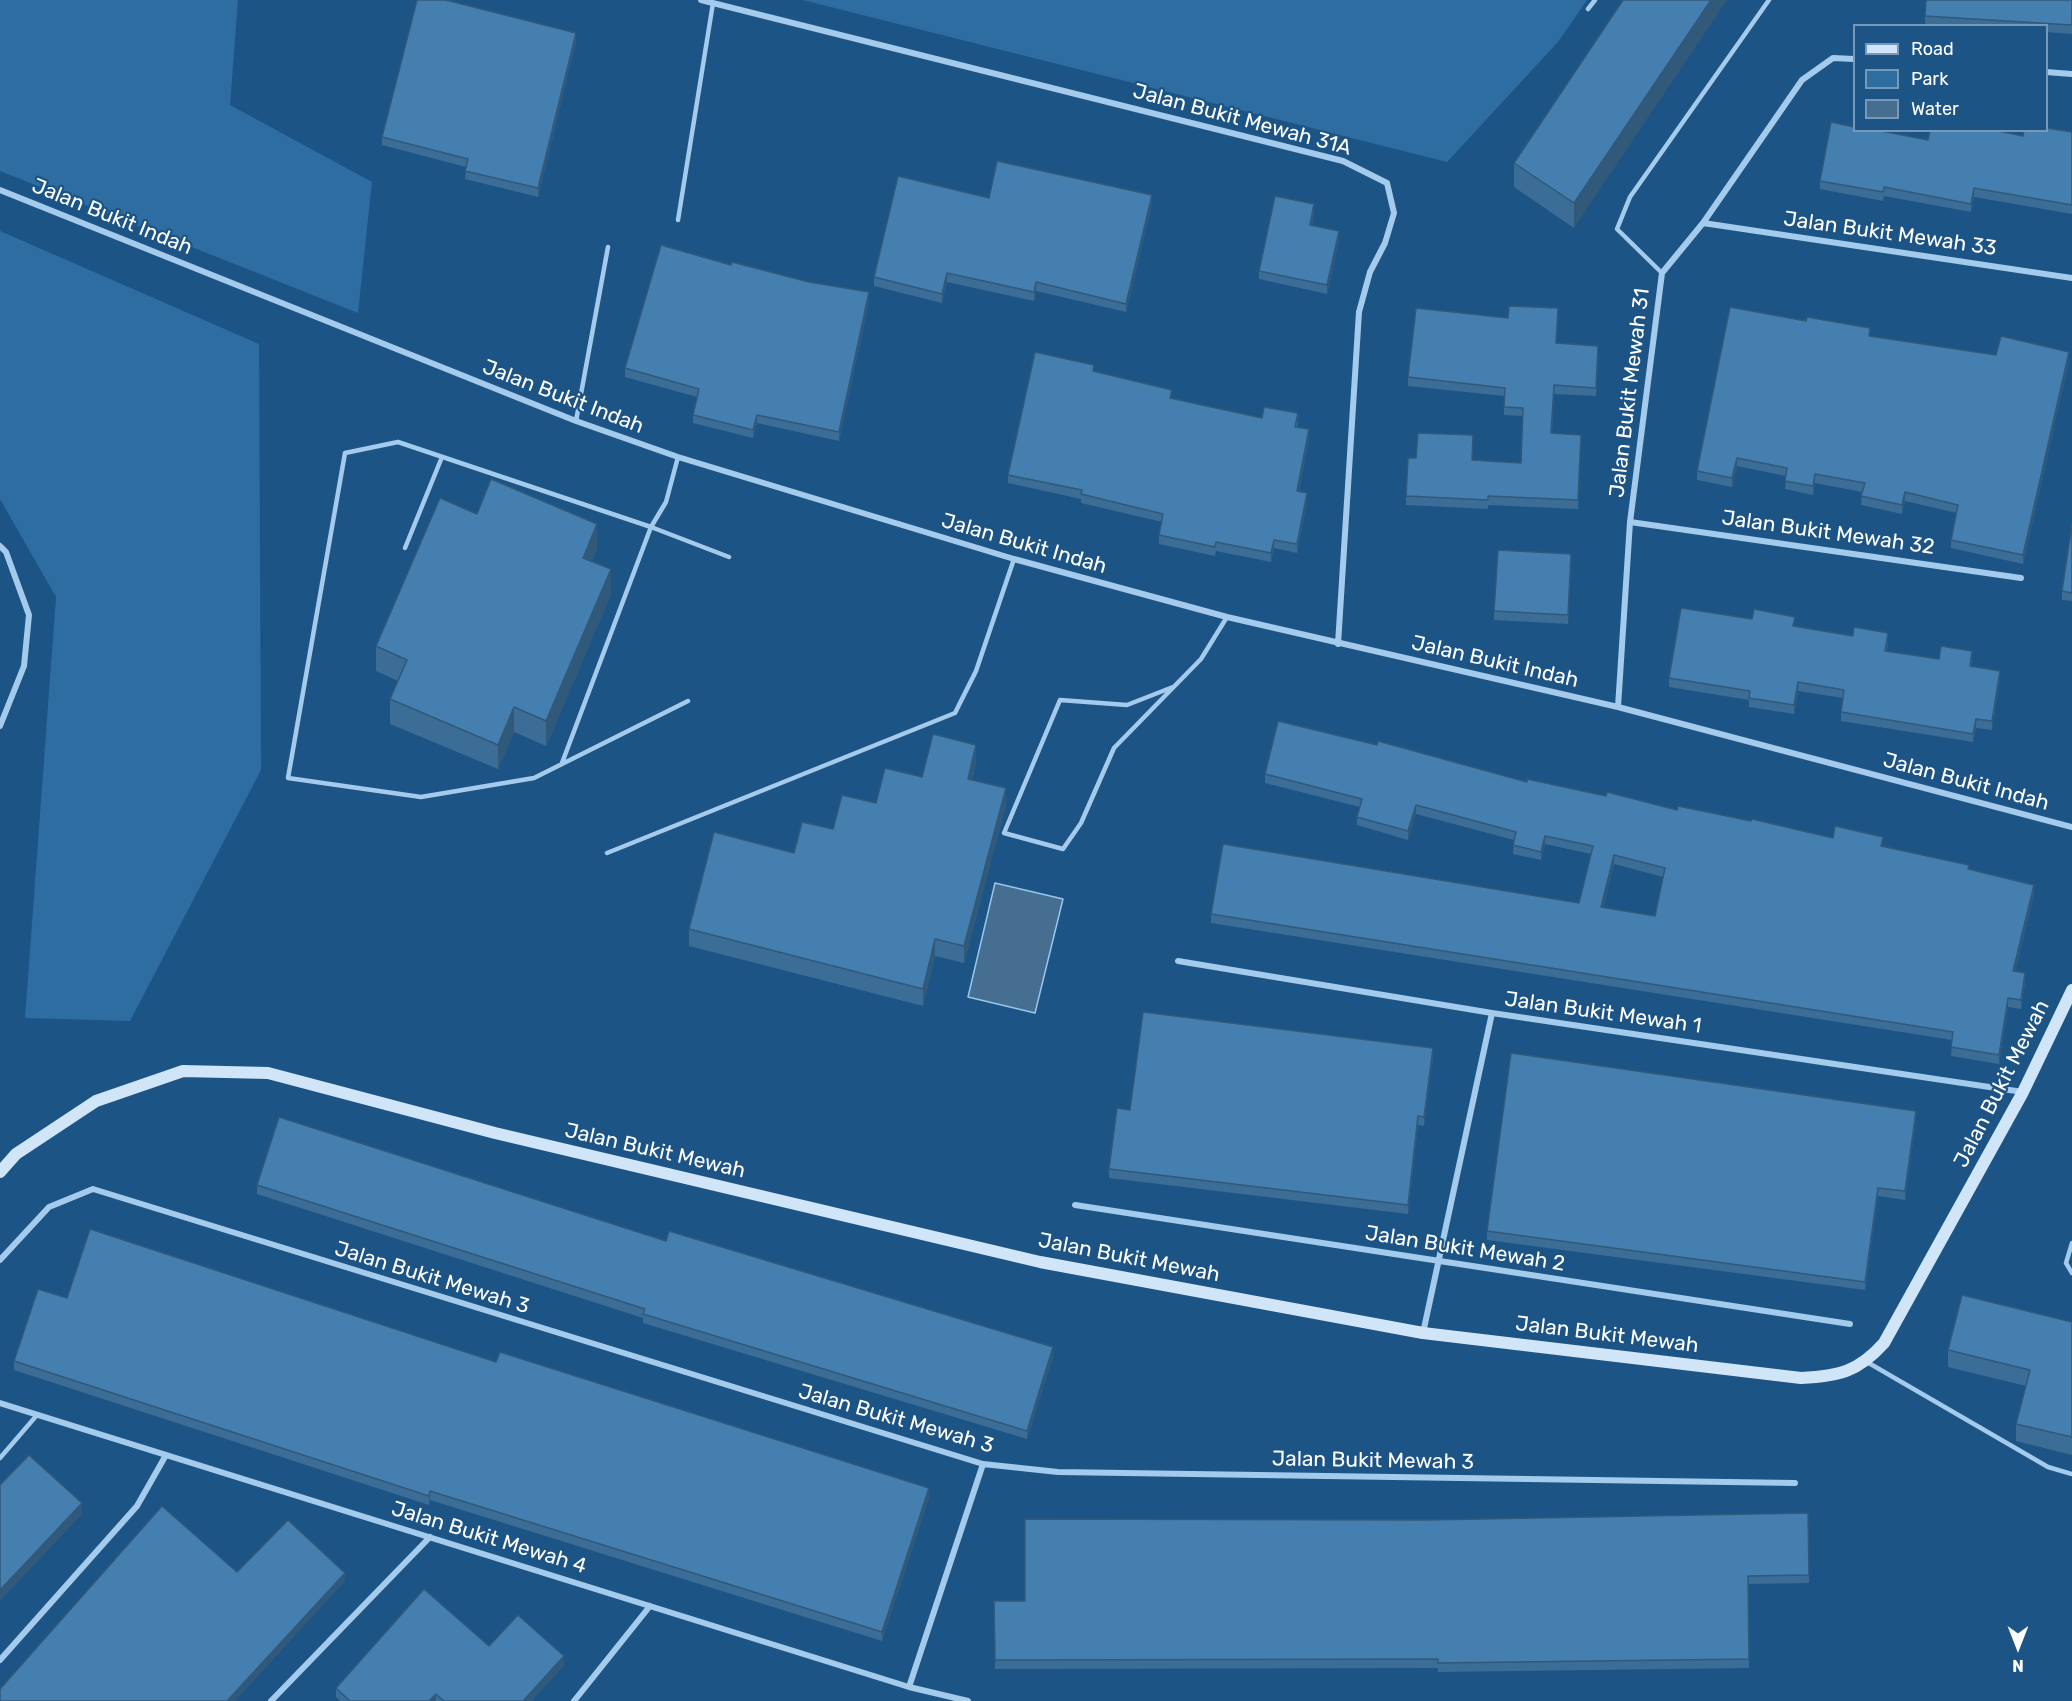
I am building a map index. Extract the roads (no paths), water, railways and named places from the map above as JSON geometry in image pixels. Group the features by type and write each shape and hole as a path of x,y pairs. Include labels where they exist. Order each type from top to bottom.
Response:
{"street":[{"name":"Jalan Bukit Mewah 31A","path":"701,0 1343,161 1388,183 1394,213 1385,243 1370,272 1359,312 1338,644"},
{"name":"Jalan Bukit Mewah 31","path":"1618,706 1630,522 1662,273 1702,223 1802,80 1833,58 1853,59"},
{"path":"2048,72 2072,74"},
{"name":"Jalan Bukit Indah","path":"0,190 576,422 678,457 1014,559 1227,617 1618,706 2072,827"},
{"name":"Jalan Bukit Mewah 33","path":"1702,223 2072,278"},
{"name":"Jalan Bukit Mewah 32","path":"1630,522 2021,578"},
{"path":"0,546 6,552 29,615 24,666 0,726"},
{"name":"Jalan Bukit Mewah 1","path":"1178,961 1492,1013 2023,1092"},
{"name":"Jalan Bukit Mewah","path":"0,1172 16,1154 96,1101 183,1071 268,1073 495,1133 1040,1262 1423,1333 1801,1378 1832,1376 1867,1362 1884,1343 2023,1092 2072,990"},
{"path":"1423,1333 1492,1013"},
{"name":"Jalan Bukit Mewah 3","path":"0,1260 49,1207 93,1189 983,1464 1070,1472 1795,1483"},
{"name":"Jalan Bukit Mewah 2","path":"1075,1205 1850,1324"},
{"name":"Jalan Bukit Mewah 4","path":"0,1403 909,1687 968,1701"},
{"path":"0,1660 137,1506 166,1455"},
{"path":"909,1687 983,1464"},
{"path":"271,1701 430,1537"},
{"path":"574,1701 650,1606"}],"lane":[{"path":"1588,9 1595,0"},
{"path":"1662,273 1617,229 1630,197 1769,0"},
{"path":"678,220 713,3"},
{"path":"576,422 608,247"},
{"path":"688,701 534,778 421,797 288,778 345,453 398,442 651,527 729,557"},
{"path":"405,548 442,457"},
{"path":"562,764 651,527 666,502 678,457"},
{"path":"608,853 955,713 976,671 1014,559"},
{"path":"1173,687 1127,705 1060,700 1004,833 1063,849 1080,823 1114,748 1201,659 1227,617"},
{"path":"2072,1243 2066,1263 2072,1274"},
{"path":"1867,1362 2048,1467 2072,1474"},
{"path":"0,1458 37,1415"}],"water":[{"path":"995,883 1063,899 1035,1013 968,997"}]}
